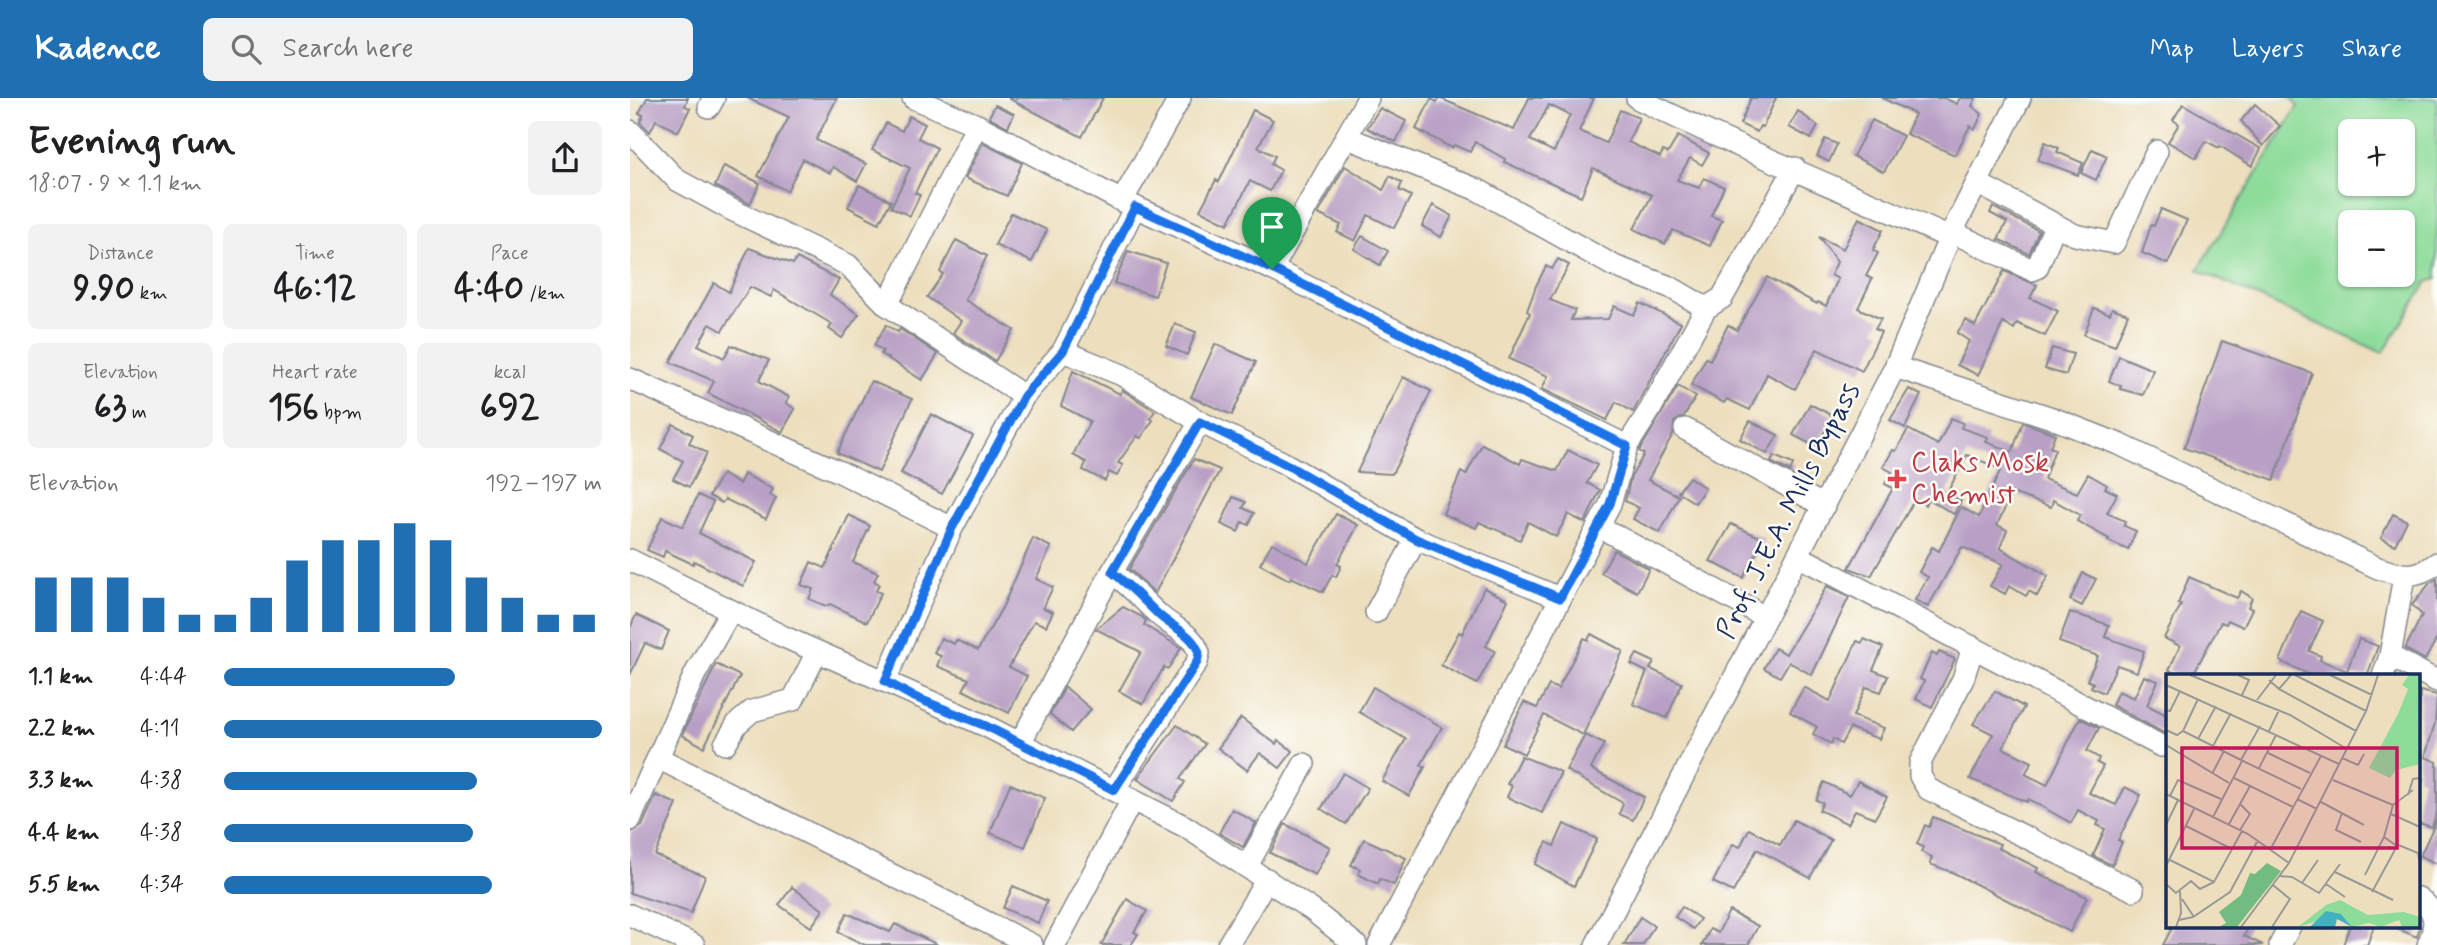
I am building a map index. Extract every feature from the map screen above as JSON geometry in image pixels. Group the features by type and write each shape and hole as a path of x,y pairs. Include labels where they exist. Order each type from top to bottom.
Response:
{"street":[{"path":"913,98 976,125 1128,204 1272,269 1627,446"},
{"path":"885,681 952,528 1024,396 1063,351 1128,204 1180,98"},
{"path":"1272,269 1348,138 1368,98"},
{"path":"1637,98 1692,125 2032,270 2037,268 2051,235"},
{"name":"Prof. J.E.A. Mills Bypass","path":"1596,945 1895,367 2012,101"},
{"path":"887,305 976,125"},
{"path":"630,131 677,180 732,211 848,265 887,305 1024,396"},
{"path":"1348,138 1478,190 1614,266 1670,287 1706,308"},
{"path":"1977,183 2075,235 2113,243 2157,151"},
{"path":"1378,945 1610,504 1627,446 1706,308 1722,298 1795,168"},
{"path":"1063,351 1122,375 1200,422 1282,462 1416,539 1560,598"},
{"path":"1895,367 2052,418 2121,445 2378,568 2404,576 2424,573 2437,563"},
{"path":"630,379 840,472 952,528"},
{"path":"1020,743 1112,572 1200,422"},
{"path":"1685,429 1824,506"},
{"path":"1598,526 1765,617"},
{"path":"1376,612 1416,539"},
{"path":"1798,556 2161,746"},
{"path":"630,560 730,612 1020,743 1186,827 1267,878 1333,938 1356,945"},
{"path":"1055,945 1123,795 1197,662 1199,653 1189,636 1161,617 1140,593 1112,572"},
{"path":"2404,576 2387,666 2414,674"},
{"path":"630,820 695,674 730,612"},
{"path":"1973,647 1963,679 1920,763 1920,776 1928,789 2133,890"},
{"path":"725,744 737,724 752,711 793,699 817,652"},
{"path":"2420,676 2437,681"},
{"path":"658,758 1032,945"},
{"path":"1247,866 1304,764"},
{"path":"1228,945 1267,878"},
{"path":"2428,945 2437,927 2429,904"},
{"path":"630,915 694,945"},
{"path":"2280,945 2289,928"}],"green space":[{"path":"2291,98 2437,98 2437,279 2427,282 2383,353 2198,270 2298,106"}],"building":[{"path":"647,98 688,98 685,106 690,108 678,132 656,120 650,132 640,122 643,115 639,113"},
{"path":"747,98 837,98 816,140 866,164 857,181 833,167 830,173 803,159 787,191 758,176 789,117"},
{"path":"1008,98 1103,98 1082,137"},
{"path":"1439,98 1514,130 1529,98 1594,98 1579,131 1606,143 1620,110 1639,118 1628,142 1660,157 1663,151 1668,153 1678,136 1709,153 1702,165 1690,158 1677,180 1699,188 1704,178 1724,187 1711,216 1722,220 1710,246 1673,230 1665,244 1634,229 1652,195 1593,168 1581,196 1504,162 1505,159 1475,142 1470,152 1454,145 1452,148 1416,129 1431,99 1437,102","holes":["1549,105 1570,115 1554,152 1530,140"]},
{"path":"1751,98 1776,98 1763,127 1760,126 1757,132 1740,124"},
{"path":"1882,98 1944,98 1957,104 1960,98 1976,98 1972,106 1982,114 1975,129 1970,126 1955,155 1906,134 1915,114"},
{"path":"2183,104 2261,149 2252,166 2220,146 2219,148 2206,141 2196,158 2168,142 2179,124 2173,120"},
{"path":"2255,104 2280,126 2263,146 2241,121"},
{"path":"995,105 1014,114 1008,127 989,117"},
{"path":"1380,108 1406,121 1396,142 1367,128"},
{"path":"1253,110 1273,120 1258,147 1275,156 1271,164 1281,170 1270,191 1250,181 1228,224 1200,210 1216,180 1219,182"},
{"path":"1798,111 1818,126 1811,139 1789,127"},
{"path":"909,116 925,124 918,138 937,148 915,193 920,195 910,216 891,207 910,168 872,150 886,123 902,131"},
{"path":"1872,120 1903,136 1884,172 1853,156"},
{"path":"1825,139 1837,144 1829,162 1817,156"},
{"path":"2045,142 2059,148 2057,152 2083,163 2078,175 2038,160"},
{"path":"983,143 1022,163 1007,196 965,178"},
{"path":"2092,149 2107,156 2096,180 2081,173"},
{"path":"724,166 760,183 750,204 715,186"},
{"path":"1345,166 1383,190 1390,176 1402,183 1399,190 1411,196 1394,228 1368,215 1355,241 1337,232 1341,225 1318,214"},
{"path":"859,185 891,201 879,223 848,207"},
{"path":"1433,205 1452,216 1441,237 1422,226"},
{"path":"1993,207 2039,231 2029,254 1998,239 2007,222 1990,213"},
{"path":"2161,209 2187,220 2168,264 2142,253 2151,225 2154,226"},
{"path":"1011,213 1047,230 1032,262 995,245"},
{"path":"1859,218 1883,230 1873,250 1878,253 1866,276 1872,279 1858,308 1881,319 1875,329 1881,332 1862,371 1817,349 1795,389 1767,374 1750,410 1727,399 1724,403 1691,385 1706,358 1710,360 1728,325 1737,330 1767,277 1817,304 1818,302 1826,306 1838,279 1831,275 1837,262 1819,237 1843,249"},
{"path":"1362,236 1388,251 1380,265 1354,249"},
{"path":"956,240 987,256 965,300 1014,330 995,361 953,333 961,321 927,297 943,274 940,272"},
{"path":"749,248 793,264 797,258 839,280 830,295 859,314 842,338 829,329 832,324 774,290 771,297 750,287 722,331 710,324 698,345 724,358 731,345 769,360 759,381 789,397 786,403 795,409 782,432 708,393 714,381 670,362 714,283 729,292"},
{"path":"1128,251 1166,263 1155,296 1114,283"},
{"path":"1558,259 1569,265 1550,300 1575,310 1571,320 1608,319 1614,306 1634,315 1640,303 1681,323 1633,412 1616,402 1607,420 1542,389 1548,376 1509,359 1530,313 1527,311 1536,286 1546,266 1552,269"},
{"path":"2004,271 2037,285 2030,298 2058,311 2045,336 2017,323 2014,329 2003,323 1978,375 1957,365 1969,341 1957,333 1966,320 1975,326"},
{"path":"2094,308 2110,314 2112,308 2128,314 2115,346 2084,335"},
{"path":"1175,324 1196,332 1187,355 1166,346"},
{"path":"886,325 898,332 900,329 938,354 922,380 881,354 883,351 874,345"},
{"path":"2222,341 2312,373 2274,480 2184,448"},
{"path":"1215,344 1256,362 1232,415 1191,397"},
{"path":"2052,348 2073,354 2066,375 2045,369"},
{"path":"2119,356 2153,370 2143,395 2120,389 2121,386 2109,381"},
{"path":"1073,371 1120,394 1122,390 1155,411 1150,418 1153,420 1141,438 1137,436 1118,463 1123,465 1117,476 1109,472 1105,481 1083,470 1086,462 1073,455 1090,421 1061,406"},
{"path":"1403,377 1431,391 1407,445 1392,474 1357,472"},
{"path":"871,381 912,399 879,472 837,453"},
{"path":"1678,386 1696,397 1684,416 1674,422 1673,434 1648,480 1679,496 1660,533 1633,519 1639,508 1625,501 1631,477 1644,454 1639,451"},
{"path":"1909,389 1921,395 1905,428 1890,420"},
{"path":"1810,404 1833,416 1816,447 1793,435"},
{"path":"931,414 973,436 942,494 901,473"},
{"path":"1951,418 1963,423 1961,428 1988,437 1986,442 2012,452 2023,422 2055,434 2050,447 2055,449 2044,479 2077,493 2088,474 2107,485 2105,488 2117,494 2107,513 2125,521 2124,526 2136,531 2128,550 2077,521 2080,515 2053,500 2051,507 2012,493 1997,525 2007,530 2000,548 2048,576 2037,596 2029,591 2026,596 2009,586 2005,594 1990,586 2003,564 1962,547 1928,607 1915,600 1928,577 1919,572 1932,547 1939,551 1961,507 1979,517 2001,469 1967,455 1947,493 1961,501 1954,514 1928,499 1925,505 1915,499 1871,576 1849,568 1893,488 1885,484 1892,472 1883,467 1893,450 1896,451 1908,429 1938,445"},
{"path":"1750,421 1778,435 1767,454 1740,439"},
{"path":"673,424 693,435 689,443 707,453 689,487 673,479 683,461 660,449"},
{"path":"1482,444 1520,464 1522,459 1557,471 1568,450 1597,465 1587,483 1600,490 1585,523 1568,514 1556,537 1528,522 1520,540 1479,522 1476,528 1443,514 1461,472 1466,475"},
{"path":"1774,456 1793,464 1790,472 1771,462"},
{"path":"1194,459 1220,470 1155,593 1129,569"},
{"path":"722,474 739,484 744,474 773,489 770,495 776,498 766,519 725,499 722,503 709,496"},
{"path":"1689,477 1705,488 1695,503 1678,492"},
{"path":"698,495 713,502 699,533 756,562 743,586 694,561 693,564 665,551 663,557 647,550 662,517 683,527"},
{"path":"1233,497 1246,502 1243,508 1254,513 1249,525 1242,522 1238,532 1221,524"},
{"path":"1336,514 1358,525 1337,564 1341,566 1336,577 1332,575 1323,592 1291,577 1289,580 1260,564 1272,543 1308,563"},
{"path":"2393,514 2407,521 2395,545 2381,538"},
{"path":"849,515 870,526 853,562 878,573 874,581 879,584 876,591 881,593 867,622 830,604 826,606 809,599 813,589 801,585 811,562 825,568"},
{"path":"1731,524 1764,539 1743,578 1710,561"},
{"path":"1033,538 1051,547 1036,579 1053,587 1043,608 1053,612 1046,626 1034,621 1009,667 1027,676 1009,713 963,690 969,679 937,666 941,656 934,653 941,638 954,644 956,640 978,650 1003,606"},
{"path":"1614,550 1649,569 1637,592 1601,573"},
{"path":"2083,573 2096,579 2082,606 2070,600"},
{"path":"2189,577 2237,598 2241,591 2252,598 2248,607 2252,609 2243,627 2228,620 2226,624 2221,622 2193,674 2176,674 2169,670 2180,646 2164,638 2181,605 2178,604"},
{"path":"2437,579 2437,638 2425,660 2405,649 2422,615 2412,605 2430,583"},
{"path":"1827,586 1849,597 1812,675 1789,662 1780,677 1764,668 1775,648 1786,654"},
{"path":"1484,588 1508,600 1486,646 1495,651 1477,684 1441,665 1459,632 1462,634"},
{"path":"1123,607 1142,617 1146,621 1144,625 1181,648 1168,669 1164,667 1143,704 1119,691 1141,652 1096,629"},
{"path":"2301,611 2323,621 2309,651 2321,656 2320,660 2347,671 2359,639 2378,646 2368,674 2308,674 2280,661"},
{"path":"2070,612 2109,625 2105,637 2144,651 2137,672 2117,665 2104,693 2091,687 2093,683 2087,680 2098,656 2059,642"},
{"path":"636,615 669,631 661,650 645,643 630,675 630,628"},
{"path":"1591,634 1623,651 1583,735 1544,715 1524,754 1503,744 1524,702 1537,708 1549,685 1558,689 1584,638 1588,640"},
{"path":"1864,639 1883,647 1873,670 1888,676 1881,692 1866,687 1853,716 1884,728 1879,739 1850,728 1841,744 1833,739 1831,744 1813,734 1817,727 1790,712 1804,687 1830,701 1857,641 1862,643"},
{"path":"1939,652 1955,659 1932,707 1916,699 1924,681 1920,679 1932,653 1937,656"},
{"path":"1637,654 1654,662 1650,669 1682,683 1667,718 1633,704 1647,672 1631,664"},
{"path":"716,664 740,676 704,747 682,735"},
{"path":"2144,676 2158,681 2147,705 2166,714 2166,734 2112,705 2118,691 2134,698"},
{"path":"1065,687 1091,709 1071,732 1050,714"},
{"path":"1373,687 1442,727 1421,765 1425,767 1409,796 1382,781 1406,739 1359,712"},
{"path":"1995,691 2024,707 2003,748 2032,762 2025,774 2047,785 2080,718 2099,728 2087,751 2099,758 2097,763 2103,766 2089,793 2116,805 2125,787 2141,795 2118,840 2122,842 2112,865 2093,856 2105,829 2097,825 2099,821 2078,810 2071,823 2028,799 2027,802 1970,779 1993,734 1973,724"},
{"path":"2420,691 2437,695 2435,723 2425,757 2437,762 2437,811 2432,827 2420,824 2420,789 2423,779 2420,778"},
{"path":"1241,718 1276,744 1278,740 1293,751 1280,768 1260,753 1247,770 1218,748"},
{"path":"1177,725 1205,744 1180,779 1185,782 1173,801 1137,779"},
{"path":"1585,735 1604,744 1591,769 1644,797 1633,820 1619,814 1623,804 1621,802 1566,770"},
{"path":"1521,756 1561,772 1542,813 1507,797 1512,786 1507,784"},
{"path":"1343,773 1368,788 1346,824 1321,809"},
{"path":"1858,781 1887,797 1875,818 1855,810 1848,824 1819,810 1823,803 1816,800 1824,782 1850,795"},
{"path":"1010,784 1045,798 1025,847 990,833"},
{"path":"656,795 677,804 655,855 705,876 691,913 630,893 630,833 642,826"},
{"path":"1232,809 1256,823 1243,847 1219,833"},
{"path":"1933,817 2000,844 1998,848 2038,868 2036,872 2087,897 2070,932 1954,873 1930,864 1932,857 1921,852 1923,847 1917,844 1925,825 1929,827"},
{"path":"2437,819 2437,864 2420,856"},
{"path":"1794,820 1831,840 1810,878 1757,849 1733,892 1713,882 1733,844 1740,847 1749,829 1780,845"},
{"path":"1285,824 1330,847 1315,875 1270,853"},
{"path":"1564,824 1597,839 1574,886 1535,864 1547,842 1554,846"},
{"path":"1364,839 1406,858 1394,885 1380,879 1378,884 1358,874 1360,869 1351,865"},
{"path":"1013,886 1047,901 1038,923 1003,908"},
{"path":"792,887 823,910 811,927 779,905"},
{"path":"1127,899 1147,911 1134,932 1138,934 1131,945 1101,945"},
{"path":"1682,907 1700,919 1693,929 1675,917"},
{"path":"1729,911 1758,926 1748,945 1702,945 1710,929 1718,933"},
{"path":"847,913 890,932 895,924 938,945 865,945 838,932"},
{"path":"1640,917 1654,926 1643,945 1624,945"},
{"path":"2172,928 2248,928 2244,936 2263,945 2163,945"},
{"path":"2349,928 2373,928 2367,945 2343,945"},
{"path":"2395,928 2419,928 2417,937"}],"place":[{"name":"Claks Mosk Chemist","path":"1897,479"}],"route":[{"path":"1135,207 1272,269 1627,446 1610,504 1560,598 1416,539 1282,462 1200,422 1112,572 1140,593 1161,617 1189,636 1197,646 1197,662 1114,790 986,726 912,696 885,681 952,528 1024,396 1063,351 1135,207"}]}
